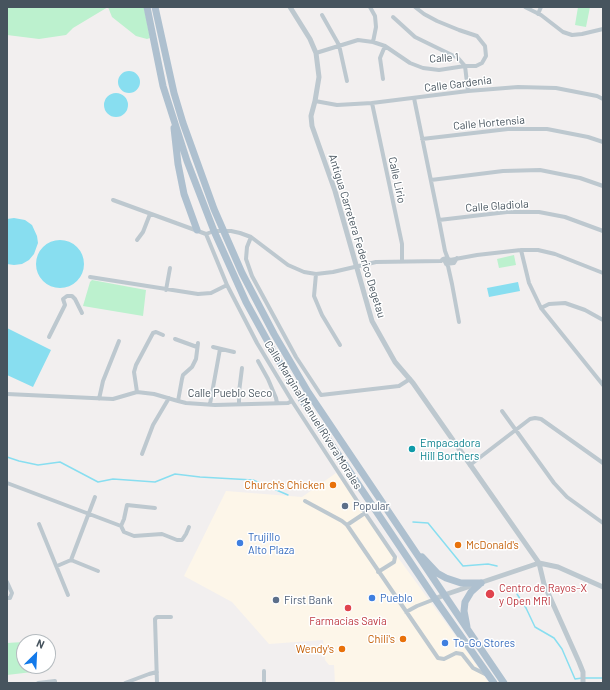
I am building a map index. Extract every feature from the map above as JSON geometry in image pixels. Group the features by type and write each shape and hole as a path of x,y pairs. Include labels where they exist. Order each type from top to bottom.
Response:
{"main road":[{"path":"147,7 164,86 187,161 214,231 246,302 303,402 435,599 494,683"},
{"path":"155,7 174,93 181,115 211,202 242,273 267,321 308,392 504,683"},
{"path":"173,116 176,149 183,190 197,230"},
{"path":"410,545 437,573 446,578 461,583 480,583"},
{"path":"468,630 464,611 465,602 471,592 480,583"}],"street":[{"name":"Antigua Carretera Federico Degetau","path":"290,7 310,39 316,53 319,77 311,116 312,126 335,191 372,321 395,362 410,380 539,563 544,584 579,662 583,675 583,682"},
{"path":"370,7 375,16 376,27 373,42"},
{"name":"Calle 1","path":"316,53 358,40 373,42 385,46 410,63 422,68 439,70 482,64 486,56 485,46 477,36 437,21 415,7"},
{"path":"525,7 538,14 563,32 572,35 603,29"},
{"path":"538,14 541,7"},
{"path":"322,15 340,45 347,81"},
{"path":"393,17 415,37 458,58 465,66 468,91"},
{"path":"383,79 380,58 385,46"},
{"name":"Calle Gardenia","path":"315,101 337,105 372,103 468,91 518,87 556,88 597,96 603,99"},
{"path":"414,98 459,322"},
{"name":"Calle Lirio","path":"372,103 402,244 402,261"},
{"name":"Calle Hortensia","path":"422,139 508,129 547,129 588,137 603,142"},
{"path":"431,180 503,171 540,170 580,178 603,186"},
{"path":"113,200 206,234 214,231 240,233 251,237 288,266 304,272 316,274 333,272 376,262 446,261 454,263 457,258 521,250 538,250 555,254 603,273"},
{"name":"Calle Gladiola","path":"439,220 507,212 539,212 565,217 603,231"},
{"path":"137,240 143,232 150,214"},
{"name":"Calle Marginal Manuel Rivera Morales","path":"206,234 227,285 257,343 292,401 395,557 394,562 378,572"},
{"path":"251,237 247,247 246,259 252,276 296,357 321,395 399,386 410,380"},
{"path":"521,250 528,283 541,308 603,385"},
{"path":"166,290 170,268"},
{"path":"316,274 314,296 322,315 340,345"},
{"path":"90,278 198,294 211,293 227,285"},
{"path":"49,338 65,305 63,299 67,296 72,296 82,313"},
{"path":"541,308 550,304 565,303 584,310 603,320"},
{"path":"137,392 134,372 136,364 153,333 156,332 163,335"},
{"path":"176,339 197,345 196,359 192,367 183,376 178,401"},
{"path":"99,399 103,381 119,341"},
{"path":"213,347 234,352"},
{"path":"210,404 220,349"},
{"path":"258,361 268,379 277,403"},
{"path":"239,404 242,368"},
{"name":"Calle Pueblo Seco","path":"7,394 114,399 137,392 154,394 186,403 239,404 288,403 292,401"},
{"path":"142,454 154,425 169,398"},
{"path":"502,411 554,483 567,497 603,523"},
{"path":"470,464 530,420 535,418 540,419 603,463"},
{"path":"7,483 121,526 124,532 134,536 162,534 177,540 182,540 189,526"},
{"path":"71,560 95,497"},
{"path":"305,501 342,520 347,525 438,658 444,659 456,653 462,654 473,668 489,676"},
{"path":"121,526 124,520 127,505 155,508"},
{"path":"347,525 365,513"},
{"path":"39,524 68,595"},
{"path":"56,566 71,560 98,571"},
{"path":"406,612 444,595 539,563 558,567 603,586"},
{"path":"7,582 12,593 9,598"},
{"path":"157,683 155,619 157,617 171,617"},
{"path":"125,683 157,672"},
{"path":"264,672 264,683"},
{"path":"38,683 55,682"}],"shaded area":[{"name":"Trujillo Alto Plaza","path":"336,473 489,683 335,683 334,665 329,665 325,660 323,640 269,644 232,602 184,576 226,491 302,497"}],"green space":[{"path":"7,7 108,7 73,28 66,35 39,39 7,35"},
{"path":"108,7 144,7 150,38 147,39 136,36 112,17"},
{"path":"578,7 590,7 586,27 575,25"},
{"path":"514,255 516,265 499,268 497,259"},
{"path":"92,280 146,290 143,316 83,306 90,282"},
{"path":"16,642 16,674 7,675 7,643"}],"water":[{"path":"125,71 133,71 140,78 140,86 133,93 125,93 118,86 118,78"},
{"path":"116,93 121,94 127,100 127,110 121,116 116,117 111,116 105,110 104,105 105,100 111,94"},
{"path":"14,218 25,220 32,225 37,236 38,243 34,254 29,260 22,264 14,265 7,264 7,219"},
{"path":"60,240 69,242 77,247 82,255 84,264 82,273 77,281 69,286 60,288 51,286 43,281 38,273 36,264 38,255 43,247 51,242"},
{"path":"518,282 520,291 489,297 487,288"},
{"path":"7,328 51,350 33,387 7,375"}],"waterway":[{"path":"7,457 38,465 60,462 98,482 113,479 155,482 175,474 253,480 288,495"},
{"path":"413,522 428,523 463,566 488,564 497,566"},
{"path":"517,594 535,627 554,638 562,649 575,679 582,678"},
{"path":"585,678 603,678"}],"place":[{"name":"Empacadora Hill Borthers","path":"412,449"},
{"name":"Church's Chicken","path":"333,485"},
{"name":"Popular","path":"345,506"},
{"name":"Trujillo Alto Plaza","path":"240,543"},
{"name":"McDonald's","path":"458,545"},
{"name":"Centro de Rayos-X y Open MRI","path":"490,594"},
{"name":"Pueblo","path":"372,598"},
{"name":"First Bank","path":"276,600"},
{"name":"Farmacias Savia","path":"348,608"},
{"name":"Chili's","path":"403,639"},
{"name":"To-Go Stores","path":"445,643"},
{"name":"Wendy's","path":"342,649"}]}
